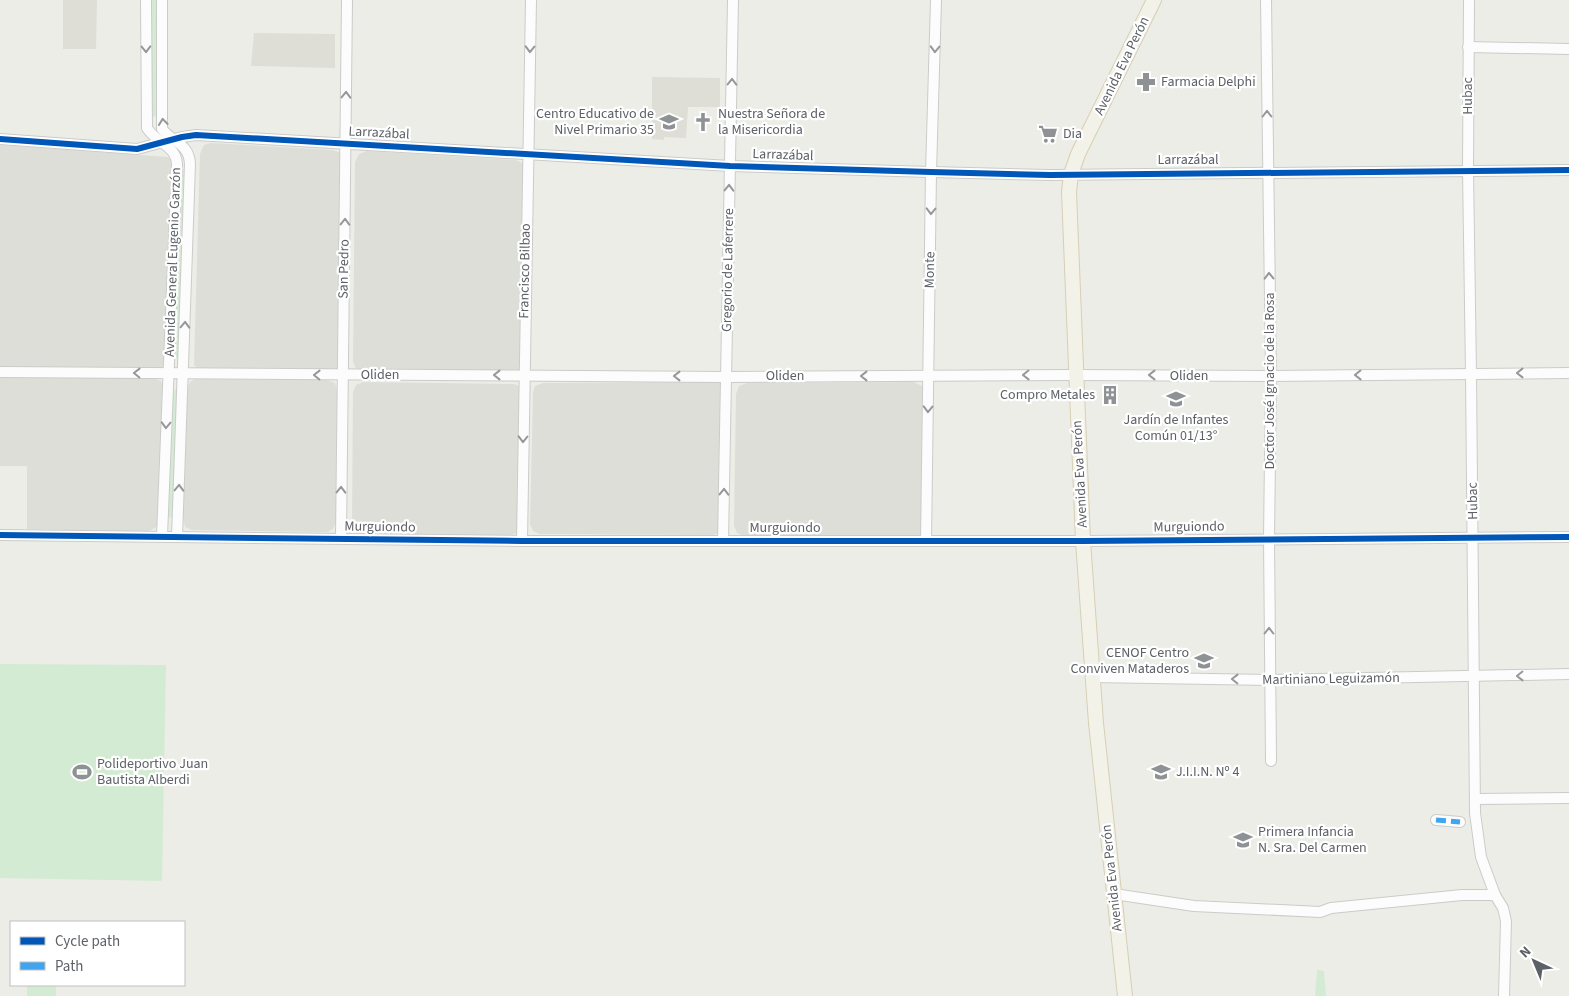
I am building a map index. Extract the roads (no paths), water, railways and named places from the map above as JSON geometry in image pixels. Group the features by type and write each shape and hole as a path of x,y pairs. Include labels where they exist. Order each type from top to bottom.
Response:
{"main road":[{"name":"Avenida Eva Perón","path":"1125,996 1100,772 1083,541 1069,192 1071,174 1078,154 1154,0"}],"street":[{"name":"Avenida General Eugenio Garzón","path":"146,0 148,128 152,136 170,148 176,157 177,164 162,536"},
{"name":"Avenida General Eugenio Garzón","path":"162,0 162,128 166,134 183,145 190,157 178,536"},
{"name":"San Pedro","path":"341,538 347,0"},
{"name":"Francisco Bilbao","path":"522,541 530,0"},
{"name":"Gregorio de Laferrere","path":"723,541 733,0"},
{"name":"Monte","path":"926,541 931,172 936,0"},
{"name":"Doctor José Ignacio de la Rosa","path":"1266,0 1271,376 1269,538 1271,761"},
{"name":"Hubac","path":"1469,0 1468,170 1475,813 1480,857 1495,895 1503,908 1506,922 1504,996"},
{"path":"1468,47 1569,49"},
{"name":"Larrazábal","path":"0,139 137,149 196,135 730,166 931,172 1071,174 1569,170"},
{"name":"Oliden","path":"0,372 726,376 1271,376 1569,373"},
{"name":"Murguiondo","path":"0,535 522,541 1083,541 1569,537"},
{"name":"Martiniano Leguizamón","path":"1093,677 1270,680 1569,674"},
{"path":"1475,799 1569,798"},
{"path":"1436,820 1460,822"},
{"path":"1114,894 1194,906 1320,912 1331,908 1462,895 1495,895"}],"place":[{"name":"Farmacia Delphi","path":"1146,82"},
{"name":"Centro Educativo de Nivel Primario 35","path":"669,122"},
{"name":"Nuestra Señora de la Misericordia","path":"703,122"},
{"name":"Dia","path":"1048,134"},
{"name":"Compro Metales","path":"1110,395"},
{"name":"Jardín de Infantes Común 01/13°","path":"1176,399"},
{"name":"CENOF Centro Conviven Mataderos","path":"1204,661"},
{"name":"Polideportivo Juan Bautista Alberdi","path":"82,772"},
{"name":"J.I.I.N. Nº 4","path":"1161,772"},
{"name":"Primera Infancia N. Sra. Del Carmen","path":"1243,840"}]}
